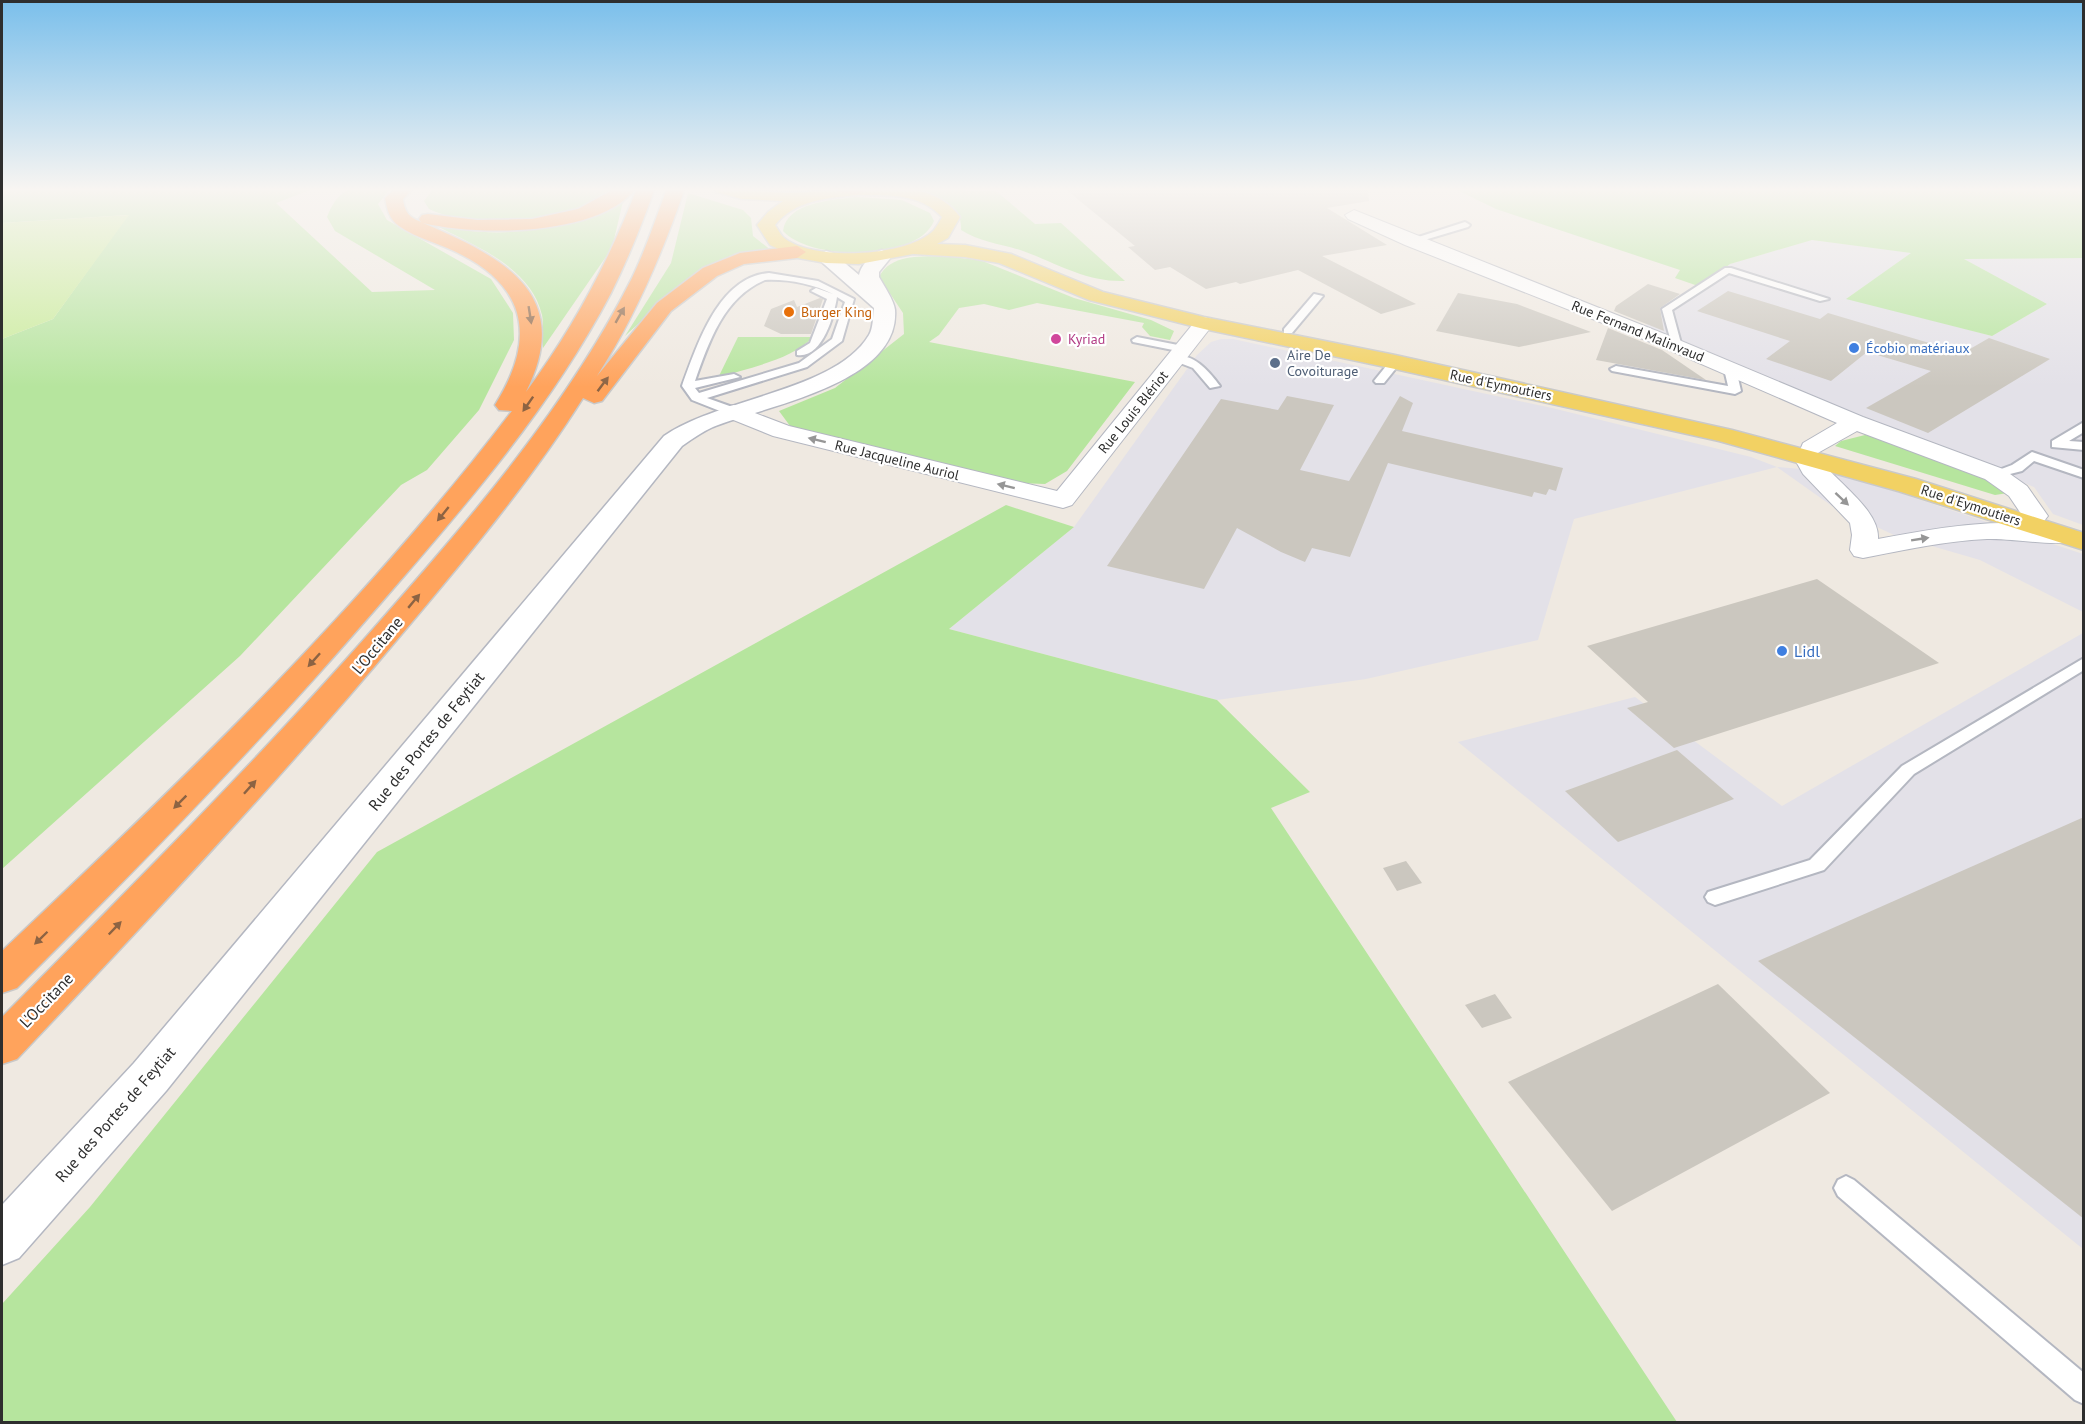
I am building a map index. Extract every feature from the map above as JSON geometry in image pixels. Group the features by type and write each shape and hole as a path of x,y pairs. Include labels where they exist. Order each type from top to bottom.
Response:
{"highway":[{"path":"476,254 512,280 528,305 532,329 527,366 515,393 482,444 480,468"},
{"path":"2,976 222,760 363,606 480,468 522,414 585,318 611,273 619,254"},
{"name":"L'Occitane","path":"2,1045 196,846 349,678 459,547 568,405 641,280 651,254"},
{"path":"533,453 563,437 664,308 710,272 740,258 774,254"}],"main road":[{"path":"811,254 826,257 889,254"},
{"name":"Rue d'Eymoutiers","path":"986,254 1004,258 1096,296 1388,372 1649,418 1808,452 2079,537"},
{"path":"1023,254 1120,294 1626,402 2035,516 2079,537"}],"street":[{"name":"Rue Fernand Malinvaud","path":"1445,254 1677,347 1855,422 1994,474 2018,491 2035,516"},
{"path":"882,256 869,272 869,277 883,296 886,307"},
{"path":"826,257 886,307"},
{"name":"Rue des Portes de Feytiat","path":"2,1241 150,1077 673,441 688,430 734,411 817,385 858,363 879,342 886,307"},
{"name":"Rue Louis Blériot","path":"1063,500 1203,324"},
{"name":"Rue Jacqueline Auriol","path":"734,411 782,431 1063,500"},
{"path":"1855,422 1808,452 1810,470 1862,519 1868,538 1863,550 1965,532 2011,529 2079,537"}],"lane":[{"path":"1677,347 1667,309 1728,270 1824,299"},
{"path":"688,386 725,304 745,284 765,276 809,280 832,288 850,301 837,341 803,365 696,398"},
{"path":"688,386 733,378 798,355 815,345 833,298 813,289 745,284"},
{"path":"1288,331 1318,296"},
{"path":"1137,340 1180,353 1197,366 1214,386"},
{"path":"1616,369 1735,391 1730,369"},
{"path":"688,386 696,398 734,411"},
{"path":"1994,474 2018,468 2032,456 2084,426"},
{"path":"2056,444 2084,446"},
{"path":"2032,456 2084,474"},
{"path":"1715,897 1817,865 1908,770 2084,663"},
{"path":"1846,1188 2084,1391"}],"shaded area":[{"path":"1763,254 1910,254 1847,298 1992,336 2047,304 1962,258 2083,258 2083,525 2053,514 2034,487 1642,328 1730,264"},
{"path":"1233,339 1552,408 1751,457 1777,467 1574,519 1538,640 1366,679 1217,700 949,629 1074,527 1197,355 1211,342"},
{"path":"1777,467 1836,472 2083,554 2083,612 1980,560 1894,535 1832,506"},
{"path":"2083,633 2083,1249 1458,742 1635,697 1782,806"}],"green space":[{"path":"2,254 100,254 53,319 2,339"},
{"path":"100,254 332,254 372,292 435,290 375,254 448,254 491,279 513,313 514,340 479,410 427,470 401,485 240,656 2,869 2,339 53,319"},
{"path":"491,254 608,254 543,348 542,315 536,298 514,271"},
{"path":"673,254 743,254 721,260 696,274 625,336 671,263"},
{"path":"1031,254 1096,254 1125,281 1097,279"},
{"path":"1633,254 1763,254 1730,264 1701,287 1675,278 1680,270"},
{"path":"1909,254 2083,254 2083,258 1964,259 2047,304 1992,336 1846,299"},
{"path":"941,256 980,260 1074,298 1151,320 1174,331 1170,340 1150,336 1142,327 1144,323 1037,303 1009,310 984,304 959,308 939,335 929,342 1135,382 1067,471 1045,484 1018,483 793,430 779,411 835,388 904,334 903,313 879,277 891,264 906,258"},
{"path":"738,337 813,337 781,358 718,378"},
{"path":"1865,435 1880,436 1971,471 2008,493 1995,495 1835,446 1841,441"},
{"path":"1006,505 1074,527 949,629 1217,700 1310,792 1271,808 1677,1422 2,1422 2,1304 90,1207 377,852"}],"building":[{"path":"1137,254 1331,254 1322,256 1416,304 1381,314 1298,270 1240,284 1236,282 1206,289 1170,267 1155,270"},
{"path":"1648,284 1680,294 1660,308 1664,331 1614,311 1616,306"},
{"path":"1728,291 1820,319 1828,313 1963,353 1989,338 2050,359 1928,433 1866,408 1931,371 1867,352 1831,381 1766,359 1790,341 1697,311"},
{"path":"1458,293 1517,304 1591,332 1519,347 1436,331"},
{"path":"820,298 823,299 811,334 781,334 764,326 771,309 794,300 797,307"},
{"path":"1608,328 1662,350 1706,380 1596,360"},
{"path":"1287,396 1334,405 1300,470 1349,481 1400,396 1413,403 1402,431 1563,468 1556,491 1549,489 1546,495 1534,492 1532,497 1388,463 1350,557 1312,548 1305,562 1237,528 1204,589 1107,566 1221,399 1278,410"},
{"path":"1817,579 1939,663 1674,748 1627,708 1648,702 1587,646"},
{"path":"1677,750 1734,799 1618,842 1565,791"},
{"path":"2084,817 2084,1219 1758,961"},
{"path":"1406,861 1422,883 1397,891 1383,868"},
{"path":"1718,984 1830,1093 1612,1211 1508,1082"},
{"path":"1495,994 1512,1018 1482,1028 1465,1005"}],"place":[{"name":"Burger King","path":"789,312"},
{"name":"Kyriad","path":"1056,339"},
{"name":"Écobio matériaux","path":"1854,348"},
{"name":"Aire De Covoiturage","path":"1275,363"},
{"name":"Lidl","path":"1782,651"}]}
